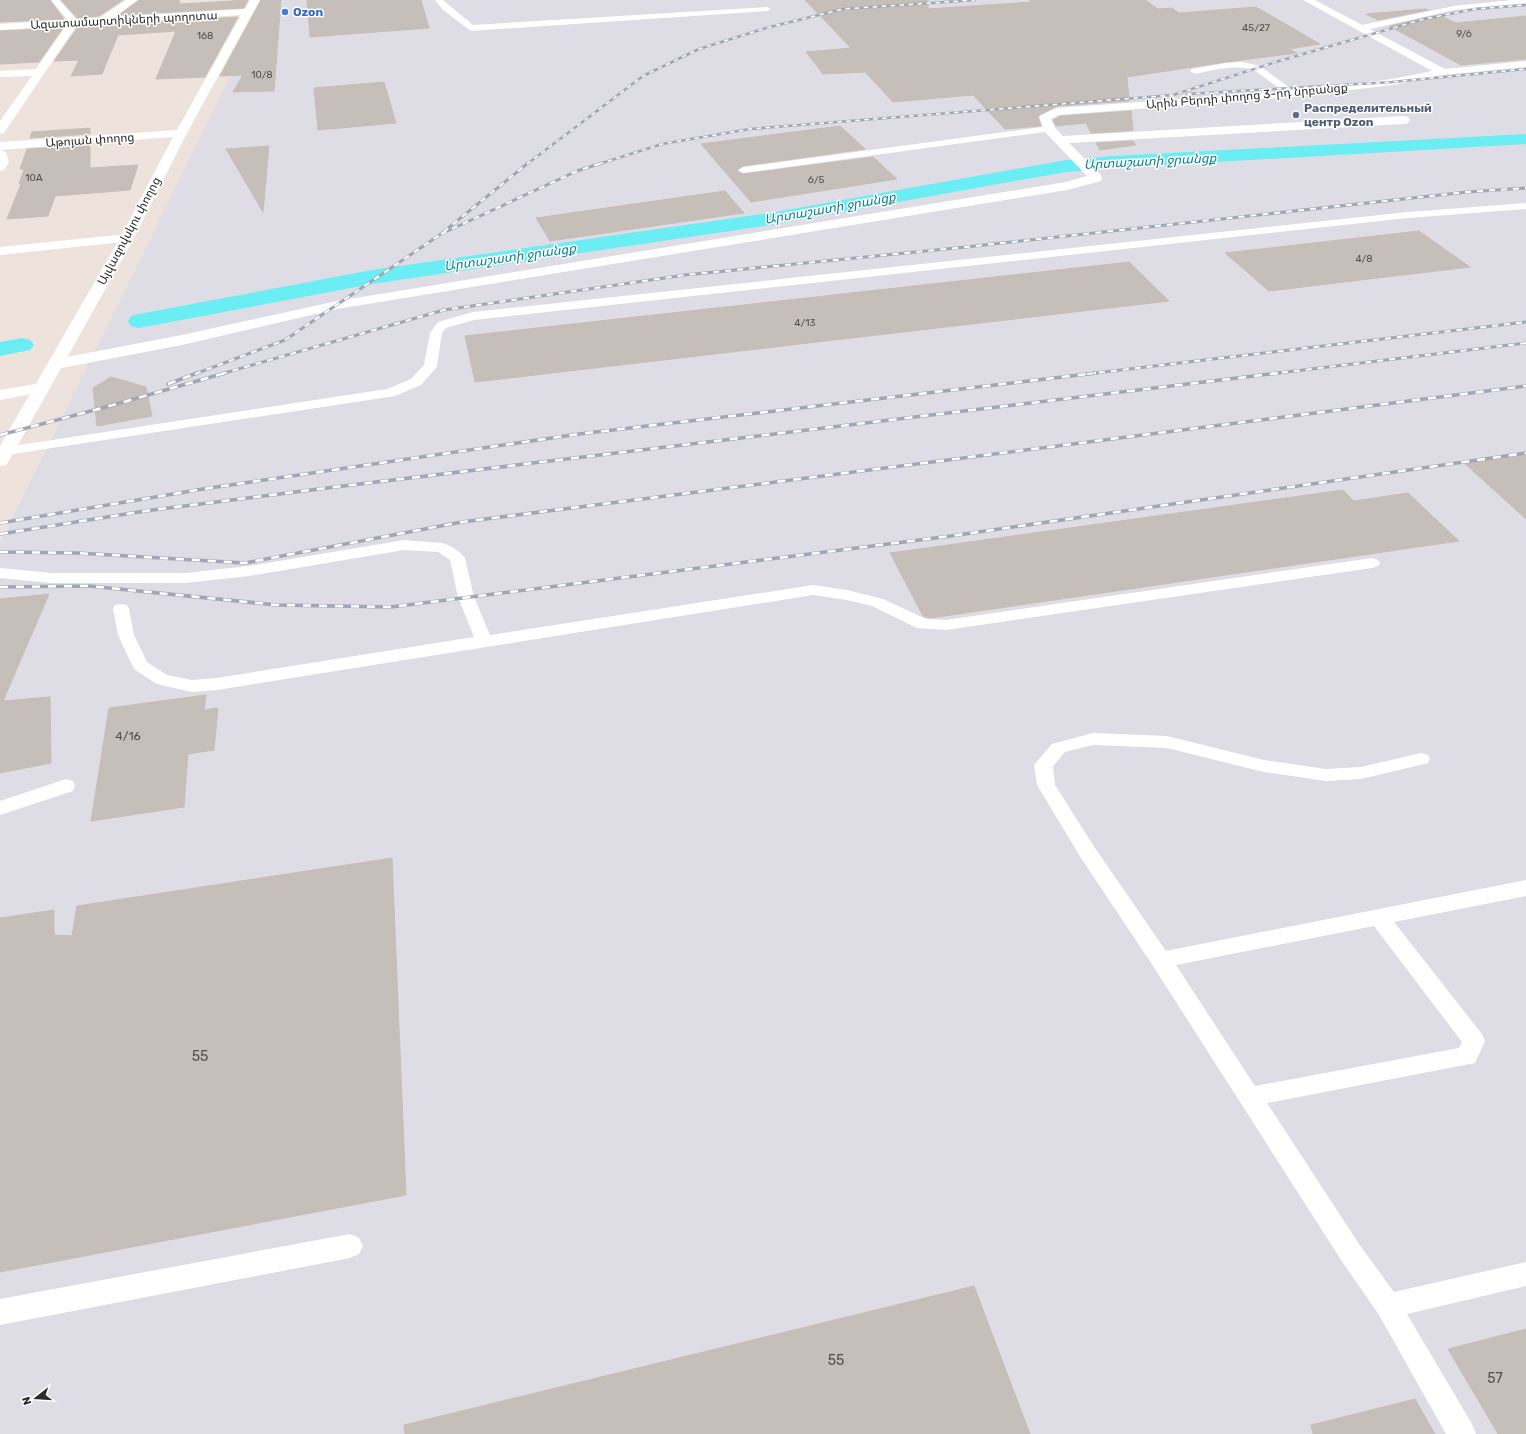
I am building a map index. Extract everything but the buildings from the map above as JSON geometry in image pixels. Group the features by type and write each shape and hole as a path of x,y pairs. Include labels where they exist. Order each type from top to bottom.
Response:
{"street":[{"path":"102,21 133,0"},
{"name":"Այվազովսկու փողոց","path":"3,456 127,238 181,133 256,0"},
{"path":"1308,0 1443,72"},
{"name":"Ազատամարտիկների պողոտա","path":"0,27 249,12"},
{"path":"0,130 74,22"},
{"name":"Արին Բերդի փողոց 3-րդ նրբանցք","path":"1049,129 1045,117 1057,112 1071,110 1293,94 1392,82 1443,72 1526,64"},
{"path":"0,74 41,72"},
{"path":"1061,140 1404,120"},
{"path":"56,364 182,340 337,305 1059,187 1096,178 1049,129"},
{"name":"Աթոյան փողոց","path":"0,146 181,133"},
{"path":"0,154 2,155 3,162 0,167"},
{"path":"0,251 127,238"},
{"path":"0,396 41,388"}],"lane":[{"path":"56,0 74,22"},
{"path":"439,0 446,8 471,28 766,9"},
{"path":"1362,28 1454,8 1526,1"},
{"path":"1195,71 1234,65 1251,66 1257,68 1293,94"},
{"path":"743,170 1049,129"},
{"path":"3,456 390,393 416,382 430,366 436,333 442,325 473,316 1400,216 1526,206"},
{"path":"0,573 52,578 185,578 249,571 404,546 442,548 457,558 466,597 484,641"},
{"path":"122,609 126,635 140,665 161,679 192,686 217,684 813,590 846,594 877,602 923,624 946,624 1372,563"},
{"path":"1420,759 1361,773 1326,775 1264,766 1167,742 1093,739 1059,748 1043,765 1046,785 1088,853 1161,960 1350,1252 1388,1306 1462,1434"},
{"path":"0,808 66,786"},
{"path":"1161,960 1526,888"},
{"path":"1249,1097 1467,1056 1474,1041 1379,917"},
{"path":"0,1312 350,1246"},
{"path":"1388,1306 1526,1274"}],"shaded area":[{"path":"268,0 1526,0 1526,1434 0,1434 0,543"}],"waterway":[{"name":"Արտաշատի ջրանցք","path":"139,321 372,277 770,219 1066,166 1113,162 1526,139"},
{"name":"Արտաշատի ջրանցք","path":"0,349 22,345"}],"railway":[{"path":"527,164 643,76 699,49 766,28 843,9 975,0"},
{"path":"599,164 662,144 750,129 1173,95 1279,61 1424,19 1475,9 1526,5"},
{"path":"1187,94 1392,82 1526,69"},
{"path":"441,234 528,163"},
{"path":"441,234 577,171 602,163"},
{"path":"221,374 444,310 685,275 966,247 1467,192 1526,188"},
{"path":"195,374 285,340 441,234"},
{"path":"1087,374 1526,322"},
{"path":"1270,374 1526,343"},
{"path":"168,384 197,373"},
{"path":"0,435 225,373"},
{"path":"0,523 203,489 579,434 1096,373"},
{"path":"0,534 145,511 335,487 1279,373"},
{"path":"0,552 77,553 245,563 462,522 1526,386"},
{"path":"0,587 89,586 277,605 391,607 951,536 1526,453"}],"place":[{"name":"Ozon","path":"285,12"},
{"name":"Распределительный центр Ozon","path":"1296,115"}]}
